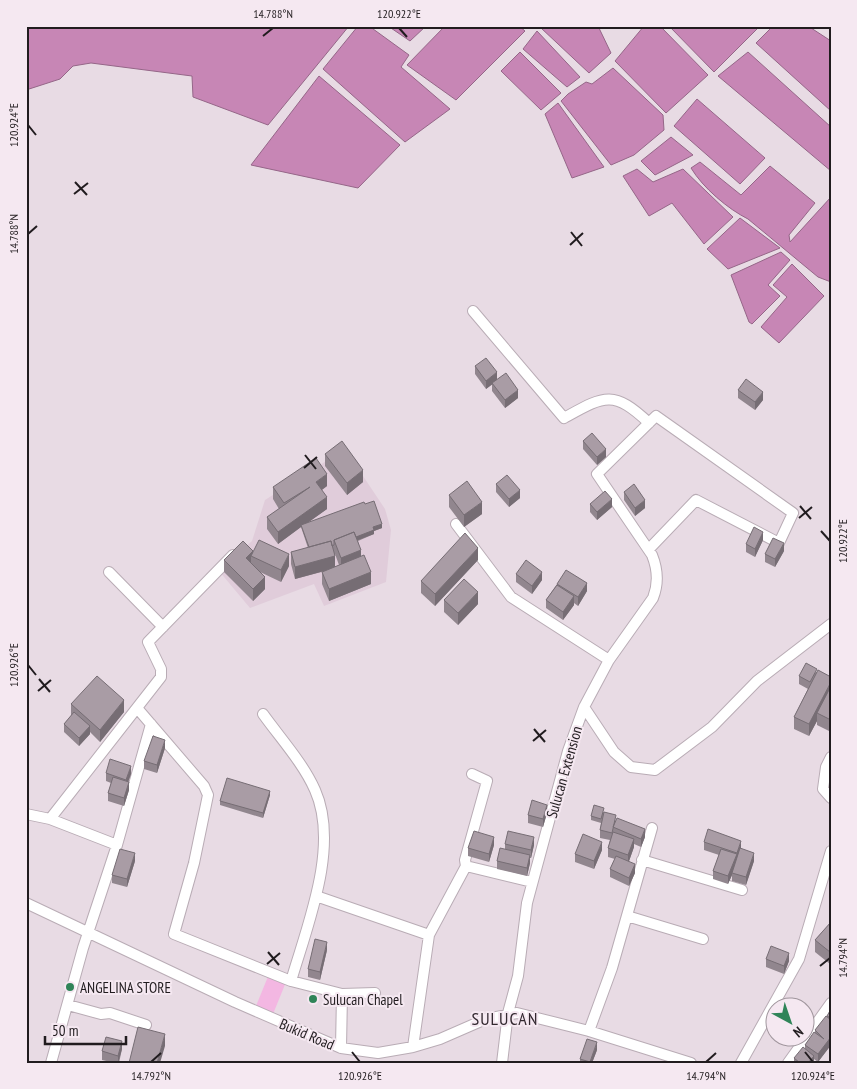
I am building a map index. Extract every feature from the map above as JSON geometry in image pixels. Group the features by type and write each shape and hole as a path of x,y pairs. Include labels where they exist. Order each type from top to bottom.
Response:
{"street":[{"path":"472,311 564,418 591,403 614,398 632,407 649,423 656,416 793,513 779,543 696,500 649,549"},
{"name":"Sulucan Extension","path":"502,1063 508,1013 518,976 532,882 568,751 584,707 609,660 654,593 657,568 649,549 597,474 649,423"},
{"path":"456,524 511,596 609,660"},
{"path":"50,819 161,677 161,669 148,642 242,545"},
{"path":"109,572 162,627"},
{"path":"584,707 614,752 631,767 655,770 712,727 757,681 831,624"},
{"path":"137,708 204,786 208,796 194,863 174,934 291,981 342,994 375,993"},
{"path":"263,714 302,767 316,792 323,819 324,845 316,896 291,981"},
{"path":"51,1063 83,948 117,845 151,724"},
{"path":"829,763 823,789 831,798"},
{"path":"413,1047 429,935 466,866 465,860 488,780 472,774"},
{"path":"26,814 50,819 117,845"},
{"path":"589,1031 612,968 652,828"},
{"path":"741,1063 799,959 831,851"},
{"path":"642,860 742,890"},
{"path":"466,866 532,882"},
{"path":"316,896 429,935"},
{"name":"Bukid Road","path":"26,903 243,1006 341,1048 378,1052 413,1047 440,1039 486,1019 508,1013 542,1018 691,1063"},
{"path":"626,916 703,939"},
{"path":"341,1048 342,994"},
{"path":"788,1063 831,1003"},
{"path":"68,1005 101,1014 110,1013 146,1024"}],"shaded area":[{"path":"26,26 349,26 268,125 193,97 192,76 91,63 73,66 60,79 26,90"},
{"path":"358,26 369,26 409,55 401,67 450,109 405,142 323,69"},
{"path":"388,26 426,26 410,41"},
{"path":"445,26 519,26 525,31 456,100 407,65"},
{"path":"542,26 598,26 611,53 589,73 541,28"},
{"path":"644,26 660,26 708,75 666,113 615,61"},
{"path":"669,26 760,26 714,72"},
{"path":"773,26 808,26 831,41 831,111 756,43"},
{"path":"537,31 580,77 567,87 523,49"},
{"path":"520,52 561,93 541,110 501,71"},
{"path":"748,52 831,127 831,171 718,76"},
{"path":"613,68 663,115 664,130 634,155 611,165 561,101 586,82 592,84"},
{"path":"319,76 400,145 358,188 251,165"},
{"path":"697,99 765,158 740,184 674,126"},
{"path":"558,103 604,167 572,178 545,114"},
{"path":"671,137 693,155 655,175 641,161"},
{"path":"700,162 741,195 770,166 815,203 789,235 790,242 831,197 831,282 818,277 748,219 732,210 716,197 691,168"},
{"path":"637,169 653,182 683,169 733,217 704,244 672,203 649,216 623,176"},
{"path":"740,218 780,248 728,269 707,249"},
{"path":"781,252 790,260 768,285 780,296 752,324 749,322 731,275"},
{"path":"792,264 824,296 779,343 761,327 787,297 773,285"},
{"path":"345,449 385,509 391,530 386,582 324,606 314,584 250,608 219,571 252,541 265,500"},
{"path":"269,974 286,982 273,1014 256,1006"}],"building":[{"path":"486,358 497,372 486,381 475,366"},
{"path":"506,373 518,390 505,400 492,383"},
{"path":"746,379 763,392 755,402 738,390"},
{"path":"592,433 606,449 597,457 583,441"},
{"path":"342,441 363,470 347,483 325,454"},
{"path":"316,458 327,474 316,482 327,497 278,532 267,517 310,487 284,503 273,487"},
{"path":"507,475 520,490 509,499 496,484"},
{"path":"467,481 482,502 464,515 449,495"},
{"path":"634,484 645,500 635,508 624,492"},
{"path":"605,491 612,499 597,512 590,504"},
{"path":"374,501 382,524 373,527 374,530 356,537 354,532 334,540 334,545 332,546 331,541 309,547 301,525 364,502 365,504"},
{"path":"754,527 763,532 755,549 746,544"},
{"path":"354,532 361,550 341,558 334,540"},
{"path":"465,533 478,548 435,594 421,581"},
{"path":"773,538 784,543 775,559 765,554"},
{"path":"259,540 289,554 281,570 251,556"},
{"path":"243,541 253,551 246,558 265,577 253,589 224,560"},
{"path":"331,541 335,556 295,567 291,552"},
{"path":"364,555 371,572 329,589 322,572"},
{"path":"526,560 542,572 532,586 516,574"},
{"path":"566,570 587,583 578,597 557,584"},
{"path":"464,579 478,592 458,613 444,600"},
{"path":"557,585 574,596 563,612 546,600"},
{"path":"806,663 817,669 810,682 799,676"},
{"path":"818,670 831,677 831,682 809,724 794,717"},
{"path":"97,676 124,700 100,730 71,704"},
{"path":"831,686 831,720 817,713"},
{"path":"74,712 90,726 79,738 64,724"},
{"path":"153,736 165,740 157,765 144,761"},
{"path":"110,759 131,766 126,780 106,773"},
{"path":"113,777 129,782 124,798 108,793"},
{"path":"227,778 270,791 263,813 220,801"},
{"path":"532,800 547,805 543,819 528,815"},
{"path":"594,805 604,808 601,819 591,816"},
{"path":"604,812 616,815 612,833 600,830"},
{"path":"617,818 645,829 641,839 613,827"},
{"path":"708,829 741,841 737,853 704,842"},
{"path":"474,831 494,837 489,854 468,848"},
{"path":"508,831 534,837 531,850 505,844"},
{"path":"613,832 634,839 628,855 608,848"},
{"path":"583,834 602,842 594,861 575,854"},
{"path":"500,848 530,855 527,868 497,861"},
{"path":"740,848 754,853 746,877 732,873"},
{"path":"120,849 135,853 127,879 112,875"},
{"path":"721,849 737,854 728,876 713,871"},
{"path":"616,856 635,864 629,878 610,869"},
{"path":"831,922 831,951 830,952 815,940"},
{"path":"315,939 327,942 320,972 308,969"},
{"path":"771,946 789,953 784,966 766,959"},
{"path":"831,1009 831,1018 827,1016"},
{"path":"826,1016 831,1020 831,1037 818,1054 806,1046 814,1046 814,1032 824,1039 815,1030"},
{"path":"138,1027 165,1034 157,1063 129,1063"},
{"path":"106,1037 122,1041 118,1056 102,1051"},
{"path":"587,1039 597,1042 590,1062 580,1059"},
{"path":"803,1047 814,1056 808,1063 800,1063 794,1058"}],"place":[{"name":"ANGELINA STORE","path":"70,987"},
{"name":"Sulucan Chapel","path":"313,999"}],"district":[{"name":"SULUCAN","path":"505,1018"}]}
